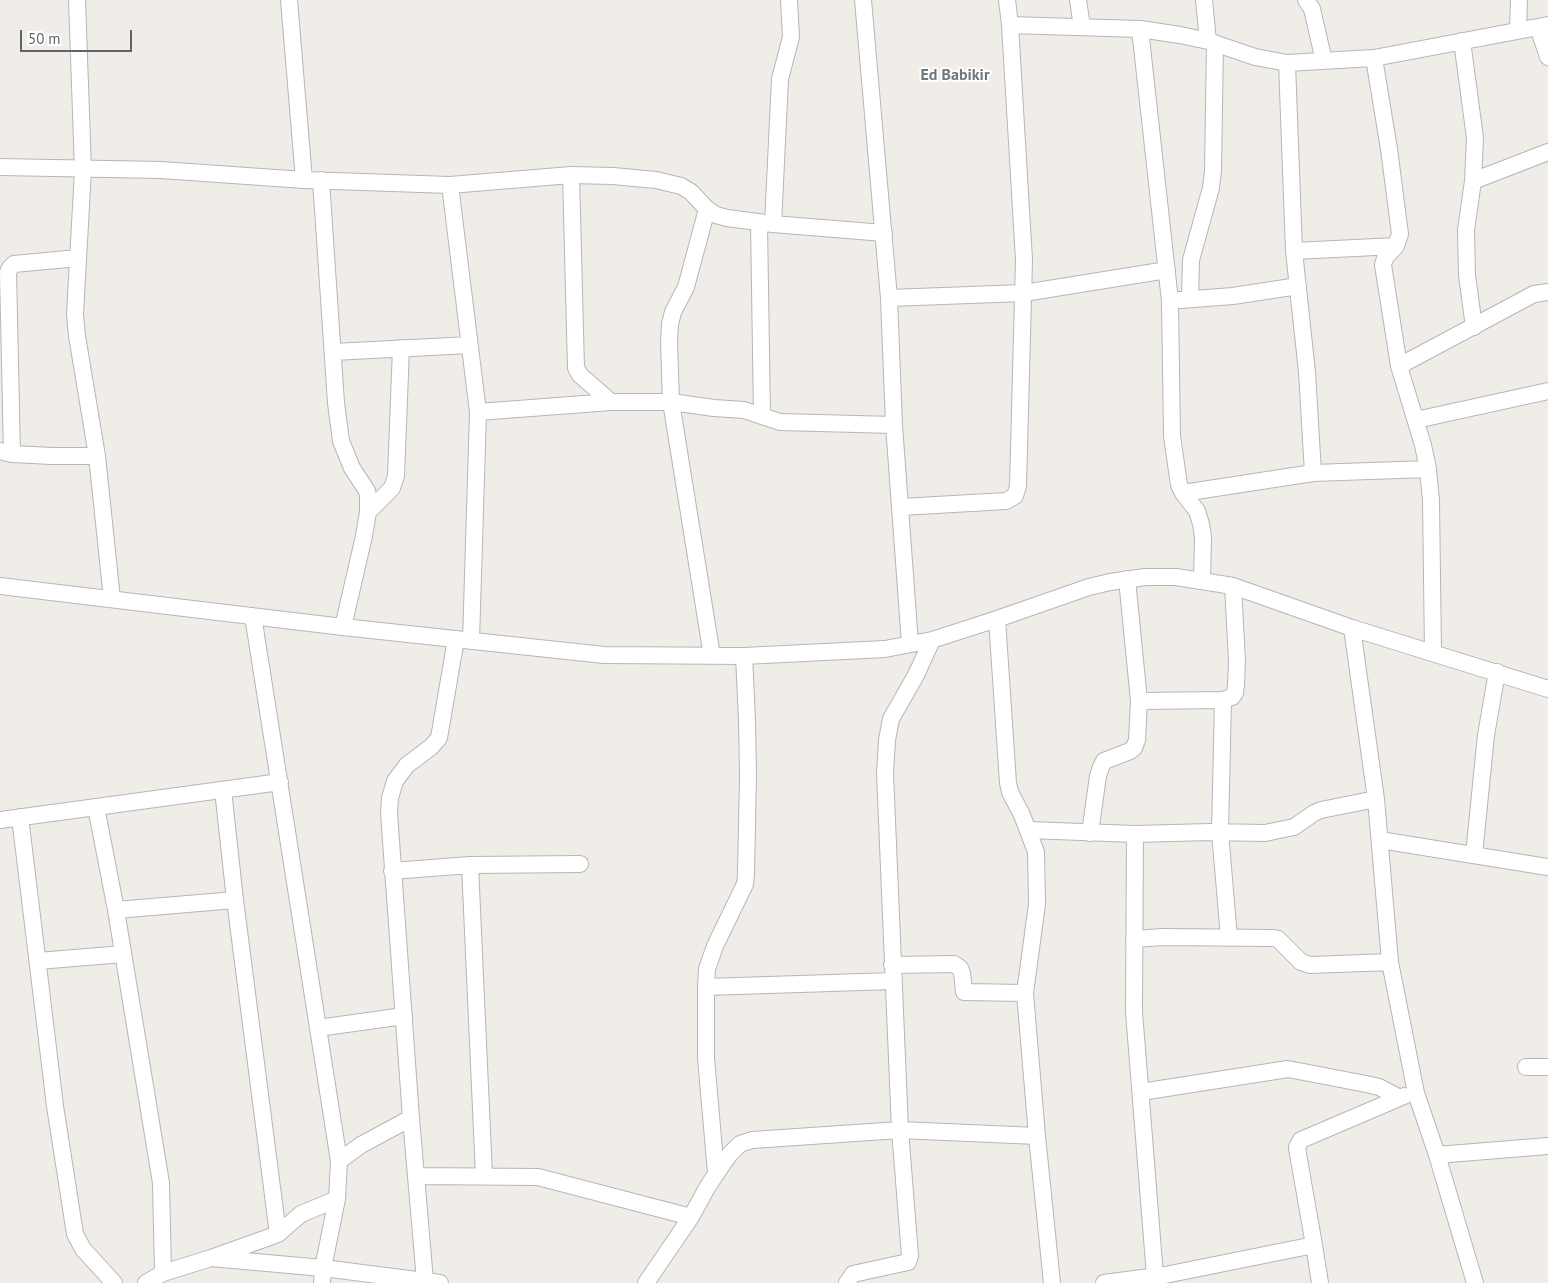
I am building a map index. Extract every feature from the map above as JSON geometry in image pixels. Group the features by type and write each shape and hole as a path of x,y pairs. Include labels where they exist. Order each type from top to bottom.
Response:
{"street":[{"path":"77,0 83,170 75,314 97,456 112,600"},
{"path":"289,0 304,180"},
{"path":"762,416 766,224 780,79 791,37 789,0"},
{"path":"863,0 889,298 894,425 910,644"},
{"path":"901,507 1006,501 1014,496 1018,486 1024,293 1023,216 1007,0"},
{"path":"1078,0 1082,27"},
{"path":"1190,299 1191,260 1211,188 1213,171 1211,42 1204,0"},
{"path":"1306,0 1312,9 1324,61"},
{"path":"1518,0 1518,31"},
{"path":"1010,25 1140,29 1211,42 1255,57 1287,63 1374,58 1543,26 1548,57"},
{"path":"1140,29 1170,301 1172,436 1177,476 1183,493 1197,511 1203,537 1202,580"},
{"path":"1462,41 1476,138 1473,181 1466,230 1467,275 1474,327"},
{"path":"1374,58 1389,149 1400,234 1396,246 1385,258 1384,265 1399,366 1416,420 1428,469 1432,540 1433,653"},
{"path":"1287,63 1294,251 1307,372 1314,473"},
{"path":"1473,181 1548,152"},
{"path":"0,167 161,170 304,180 450,185 571,175 613,176 656,180 681,186 691,192 707,209 716,215 766,224 884,233"},
{"path":"571,175 576,368 580,375 612,402"},
{"path":"321,180 340,441 352,468 367,491 368,512 364,536 343,627"},
{"path":"211,1258 322,1275 433,1282 417,1176 411,1118 389,812 390,798 395,781 407,765 431,747 439,738 463,640 478,412 450,185"},
{"path":"707,209 686,287 673,312 670,324 671,402 712,656"},
{"path":"1294,251 1396,246"},
{"path":"78,258 14,264 8,272 6,452 52,456 97,456"},
{"path":"889,298 1024,293 1167,270"},
{"path":"1170,301 1233,296 1298,286"},
{"path":"1399,366 1534,294 1548,292"},
{"path":"333,352 470,345"},
{"path":"368,512 392,488 396,476 401,348"},
{"path":"1416,420 1548,391"},
{"path":"478,412 612,402 671,402 744,410 780,422 894,425"},
{"path":"1183,493 1314,473 1428,469"},
{"path":"0,586 343,627 604,655 744,656 886,649 932,640 1089,587 1127,578 1160,576 1202,580 1233,586 1352,628 1548,689"},
{"path":"1090,833 1100,767 1104,762 1134,748 1137,740 1139,701 1127,578"},
{"path":"1139,701 1223,700 1232,697 1235,693 1237,661 1233,586"},
{"path":"253,616 339,1161 337,1199 322,1275"},
{"path":"997,619 1008,783 1010,792 1022,815 1036,852 1037,904 1025,993 1052,1283"},
{"path":"1352,628 1376,799 1390,962 1416,1093 1475,1283"},
{"path":"846,1283 853,1274 908,1262 910,1256 900,1130 885,773 887,740 891,719 916,675 932,640"},
{"path":"716,1174 706,1058 707,968 715,946 745,884 748,720 744,656"},
{"path":"1474,855 1486,735 1497,672"},
{"path":"1223,700 1220,832 1229,938"},
{"path":"0,820 280,782"},
{"path":"224,790 235,900 278,1234"},
{"path":"1028,830 1135,834 1265,833 1294,826 1321,810 1376,799"},
{"path":"96,807 116,910 161,1183 162,1273"},
{"path":"20,817 55,1106 75,1234 83,1248 114,1283"},
{"path":"1135,834 1134,1012 1162,1278"},
{"path":"1380,840 1548,867"},
{"path":"392,871 470,865 580,864"},
{"path":"470,865 484,1176"},
{"path":"116,910 235,900"},
{"path":"1134,939 1164,937 1276,938 1301,962 1310,965 1390,962"},
{"path":"38,961 123,954"},
{"path":"892,965 954,964 960,968 962,973 964,992 1025,993"},
{"path":"706,987 893,981"},
{"path":"318,1028 404,1016"},
{"path":"1526,1067 1548,1067"},
{"path":"1141,1092 1288,1069 1378,1087 1398,1097"},
{"path":"1320,1283 1297,1147 1301,1140 1398,1097 1416,1093"},
{"path":"339,1161 361,1145 411,1118"},
{"path":"646,1283 691,1217 716,1174 730,1154 740,1144 752,1140 900,1130 1037,1136"},
{"path":"1437,1156 1548,1146"},
{"path":"417,1176 538,1177 691,1217"},
{"path":"146,1283 162,1273 278,1234 300,1214 337,1199"},
{"path":"1104,1283 1162,1278 1314,1245"}],"district":[{"name":"Ed Babikir","path":"955,75"}]}
